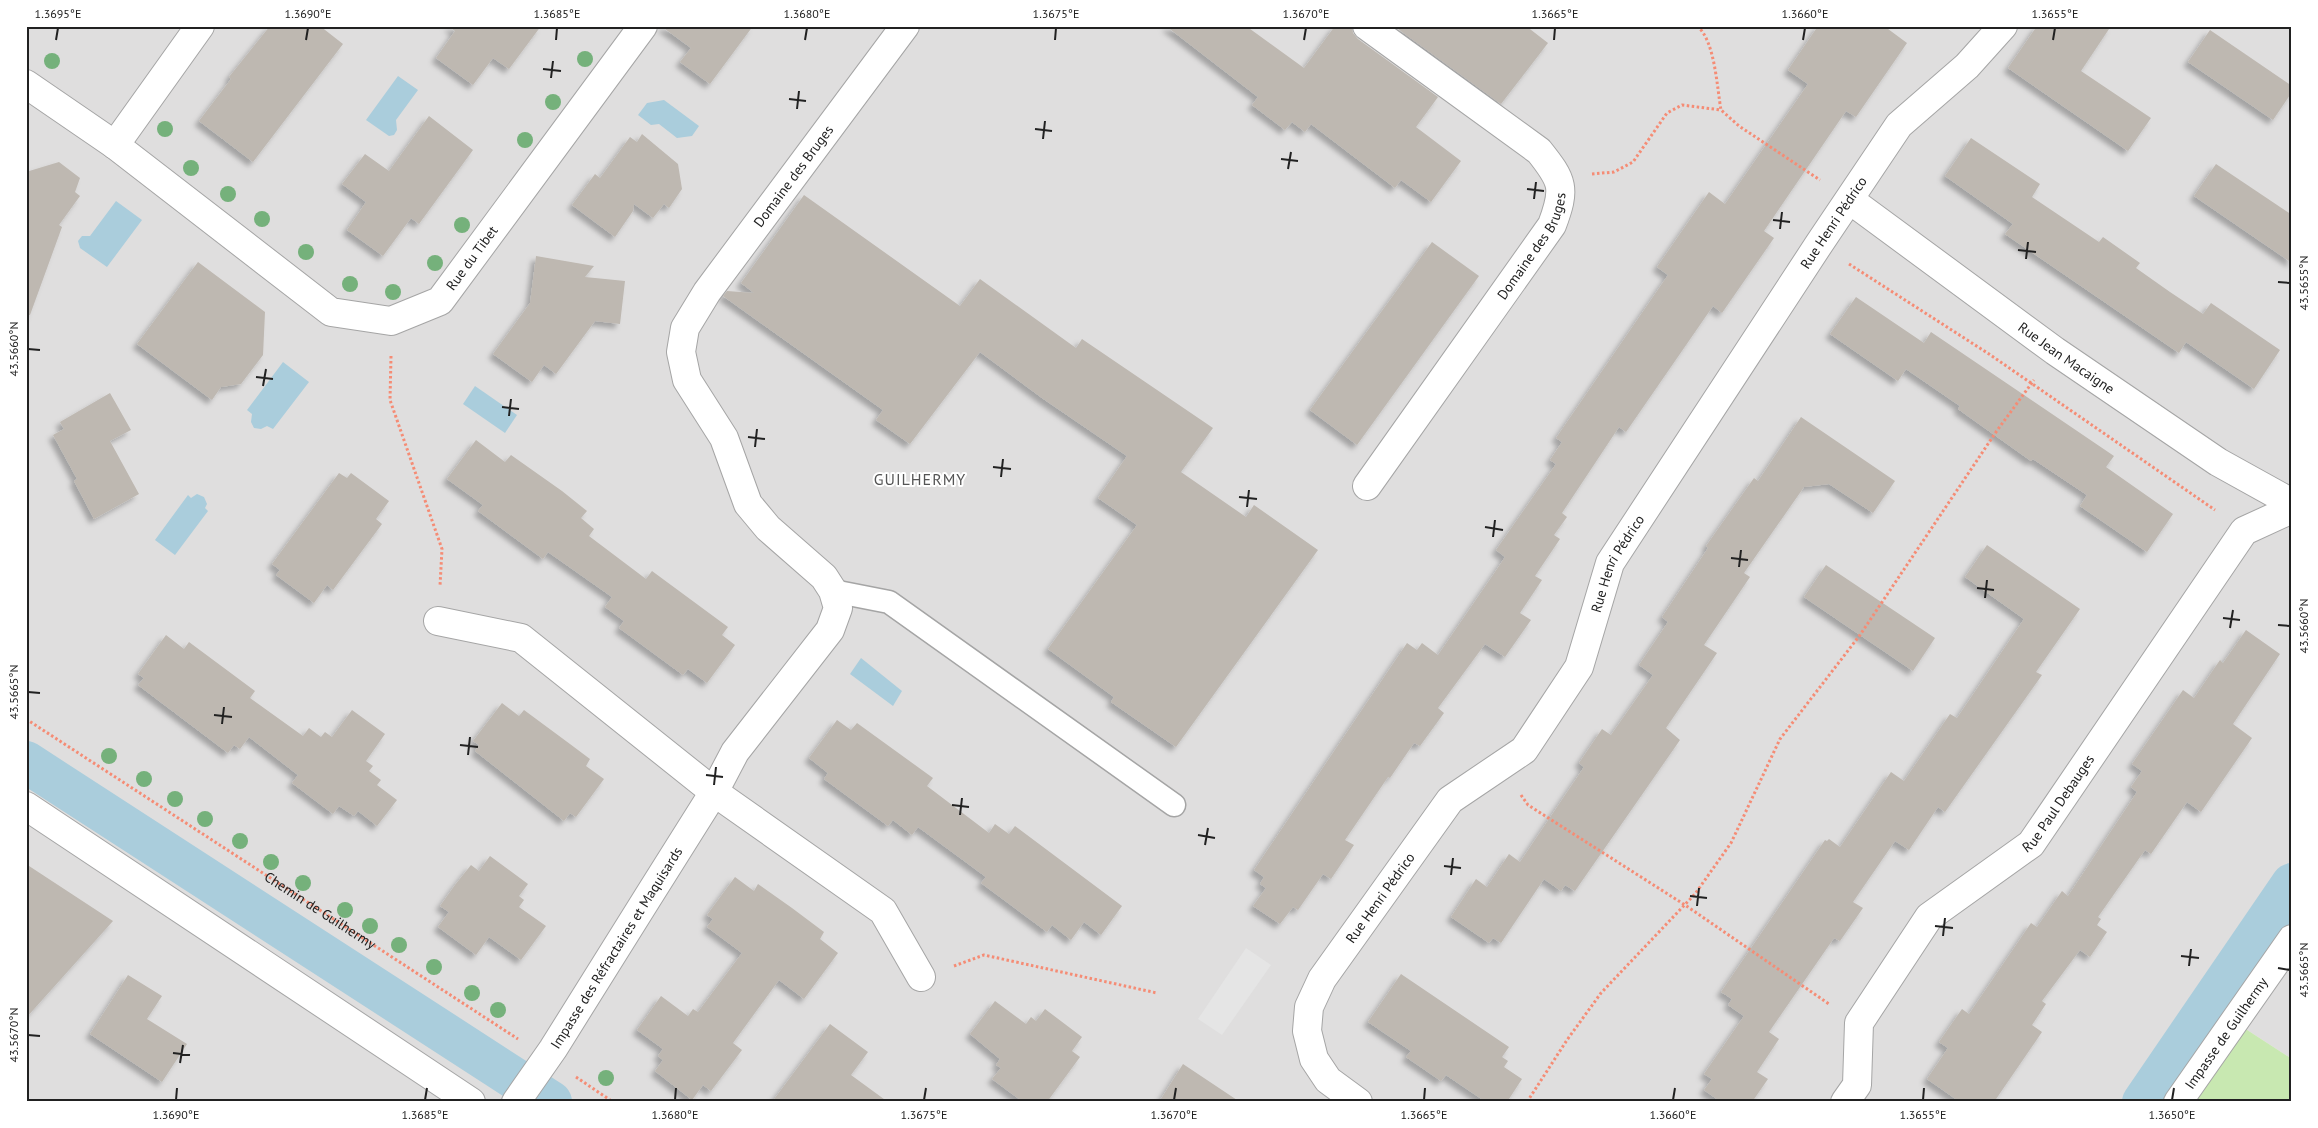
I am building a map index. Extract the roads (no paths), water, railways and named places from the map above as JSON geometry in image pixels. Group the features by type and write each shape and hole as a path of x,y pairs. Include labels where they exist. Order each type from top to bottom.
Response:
{"street":[{"path":"26,84 115,145 200,26"},
{"name":"Rue du Tibet","path":"115,145 330,312 391,321 440,301 643,26"},
{"name":"Domaine des Bruges","path":"833,591 824,577 768,528 748,504 724,438 688,380 682,352 685,328 707,292 906,26"},
{"name":"Domaine des Bruges","path":"1367,26 1539,151 1559,178 1560,205 1552,225 1367,486"},
{"name":"Rue Henri Pédrico","path":"1358,1102 1328,1080 1314,1059 1307,1032 1309,1007 1322,979 1450,800 1524,750 1579,667 1610,564 1819,244 1899,125 1967,66 2003,26"},
{"name":"Rue Jean Macaigne","path":"1850,200 2055,351 2218,462 2292,503"},
{"name":"Rue Paul Debauges","path":"1845,1102 1857,1085 1859,1023 1929,917 2031,844 2244,531 2292,509"},
{"name":"Impasse des Réfractaires et Maquisards","path":"518,1100 714,792 735,752 830,630 838,608 833,591"},
{"path":"438,621 521,638 714,792 883,911 921,977"},
{"path":"26,806 471,1102"},
{"name":"Impasse de Guilhermy","path":"2178,1102 2292,939"}],"lane":[{"path":"833,591 889,602 1174,805"}],"water":[{"path":"398,76 418,90 396,120 397,130 394,135 389,136 366,120"},
{"path":"664,100 699,126 692,136 677,138 659,124 651,125 638,115 647,103"},
{"path":"116,201 142,220 107,267 80,248 78,241 82,236 90,236"},
{"path":"283,362 309,382 273,429 267,426 261,429 254,428 251,422 252,414 247,410"},
{"path":"475,386 517,415 505,433 463,404"},
{"path":"197,494 204,497 207,504 205,508 208,511 175,555 155,540 188,495 191,498"},
{"path":"861,658 902,691 893,706 850,674"}],"waterway":[{"path":"26,762 551,1102"},
{"path":"2143,1102 2292,884"}],"district":[{"name":"GUILHERMY","path":"920,479"}]}
